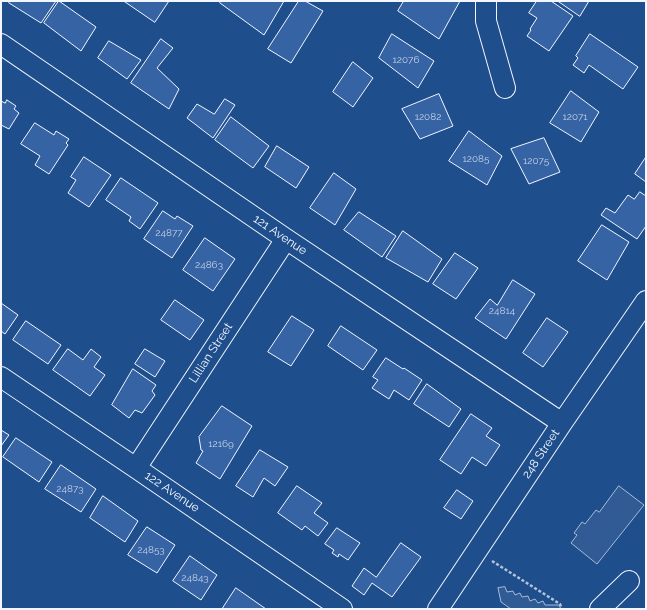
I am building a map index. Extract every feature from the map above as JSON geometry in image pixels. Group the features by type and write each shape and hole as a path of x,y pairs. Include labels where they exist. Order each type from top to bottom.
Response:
{"street":[{"path":"486,1 486,21 505,88"},
{"name":"121 Avenue","path":"1,44 286,239 562,423"},
{"name":"Lillian Street","path":"136,468 286,239"},
{"name":"248 Street","path":"438,609 562,423 646,301"},
{"name":"122 Avenue","path":"1,377 342,609"},
{"path":"600,609 629,581"}],"path":[{"path":"492,561 560,604 562,609"}],"shaded area":[{"path":"619,486 644,505 597,564 571,543 577,535 574,533 582,522 585,524 596,510 599,512"},
{"path":"505,587 507,592 513,591 515,595 520,593 522,597 528,596 530,601 535,599 538,603 543,601 545,605 559,605 561,609 511,609 501,602 498,588"}],"building":[{"path":"10,1 56,1 41,23 9,3"},
{"path":"59,1 96,27 81,51 44,23"},
{"path":"124,1 169,1 155,22"},
{"path":"221,1 284,1 264,35 220,3"},
{"path":"299,1 305,1 323,11 291,63 268,49"},
{"path":"404,1 460,1 439,39 398,11"},
{"path":"537,1 551,1 573,16 549,51 527,36 537,18 529,13"},
{"path":"558,1 589,1 580,16"},
{"path":"392,34 434,61 418,88 379,58"},
{"path":"590,34 638,67 623,89 589,65 584,73 573,65 578,58 576,56"},
{"path":"161,39 173,48 157,68 179,89 169,109 131,83"},
{"path":"109,41 141,60 127,79 98,58"},
{"path":"353,62 373,78 353,107 333,92"},
{"path":"571,91 599,112 581,142 550,123"},
{"path":"439,94 453,126 420,139 402,109"},
{"path":"225,99 235,105 213,138 187,118 197,104 214,114"},
{"path":"7,100 16,106 14,109 19,113 9,129 1,125 1,101 5,103"},
{"path":"231,117 269,146 253,168 215,140"},
{"path":"35,123 54,135 56,131 69,139 66,143 68,145 49,174 35,165 40,156 21,144"},
{"path":"469,131 502,156 487,185 449,161"},
{"path":"544,138 560,172 529,184 511,149"},
{"path":"277,146 309,167 296,188 265,167"},
{"path":"84,157 111,175 89,207 68,193 76,180 71,177"},
{"path":"646,157 646,182 635,174"},
{"path":"334,173 356,189 335,225 310,208"},
{"path":"121,178 158,203 140,229 129,221 131,217 106,200"},
{"path":"640,192 646,196 646,226 637,239 601,215 606,208 615,213 628,195 634,199"},
{"path":"163,211 175,219 177,216 193,226 172,258 144,239"},
{"path":"359,212 396,236 382,257 344,230"},
{"path":"602,225 629,242 607,280 578,261"},
{"path":"403,231 442,259 428,282 386,258"},
{"path":"205,238 235,259 213,291 183,270"},
{"path":"455,253 478,268 456,299 433,284"},
{"path":"513,280 535,294 506,339 475,318 490,299 497,305"},
{"path":"175,300 204,320 190,340 161,320"},
{"path":"1,303 18,315 5,334 1,331"},
{"path":"292,316 314,330 291,366 268,352"},
{"path":"547,318 568,332 543,367 523,353"},
{"path":"26,321 61,345 48,364 13,340"},
{"path":"341,326 377,350 363,370 328,346"},
{"path":"68,349 83,360 91,349 101,357 94,367 105,375 90,396 53,370"},
{"path":"145,349 165,361 155,377 135,364"},
{"path":"386,358 422,380 409,400 394,390 389,399 372,388 378,380 373,377"},
{"path":"133,369 156,385 152,391 155,395 142,413 135,410 129,418 112,405"},
{"path":"427,384 461,409 449,427 414,404"},
{"path":"222,406 252,426 220,479 196,463 203,451 201,450 199,437"},
{"path":"471,414 492,428 486,436 500,445 486,466 472,457 461,474 440,460"},
{"path":"1,430 9,435 1,446"},
{"path":"16,438 52,462 39,482 3,457"},
{"path":"260,450 288,467 275,486 264,478 253,497 236,486"},
{"path":"61,465 96,489 81,512 45,489"},
{"path":"297,486 322,503 314,513 328,523 318,536 305,526 302,530 278,513"},
{"path":"457,490 473,501 461,519 444,508"},
{"path":"103,496 138,521 125,542 90,518"},
{"path":"147,527 175,545 157,573 128,555"},
{"path":"337,528 360,543 348,560 339,554 338,557 332,553 334,550 325,544"},
{"path":"401,543 421,557 392,597 372,583 364,595 352,586 364,568 376,577"},
{"path":"190,556 217,575 201,600 173,581"},
{"path":"236,588 266,609 223,608"}]}
